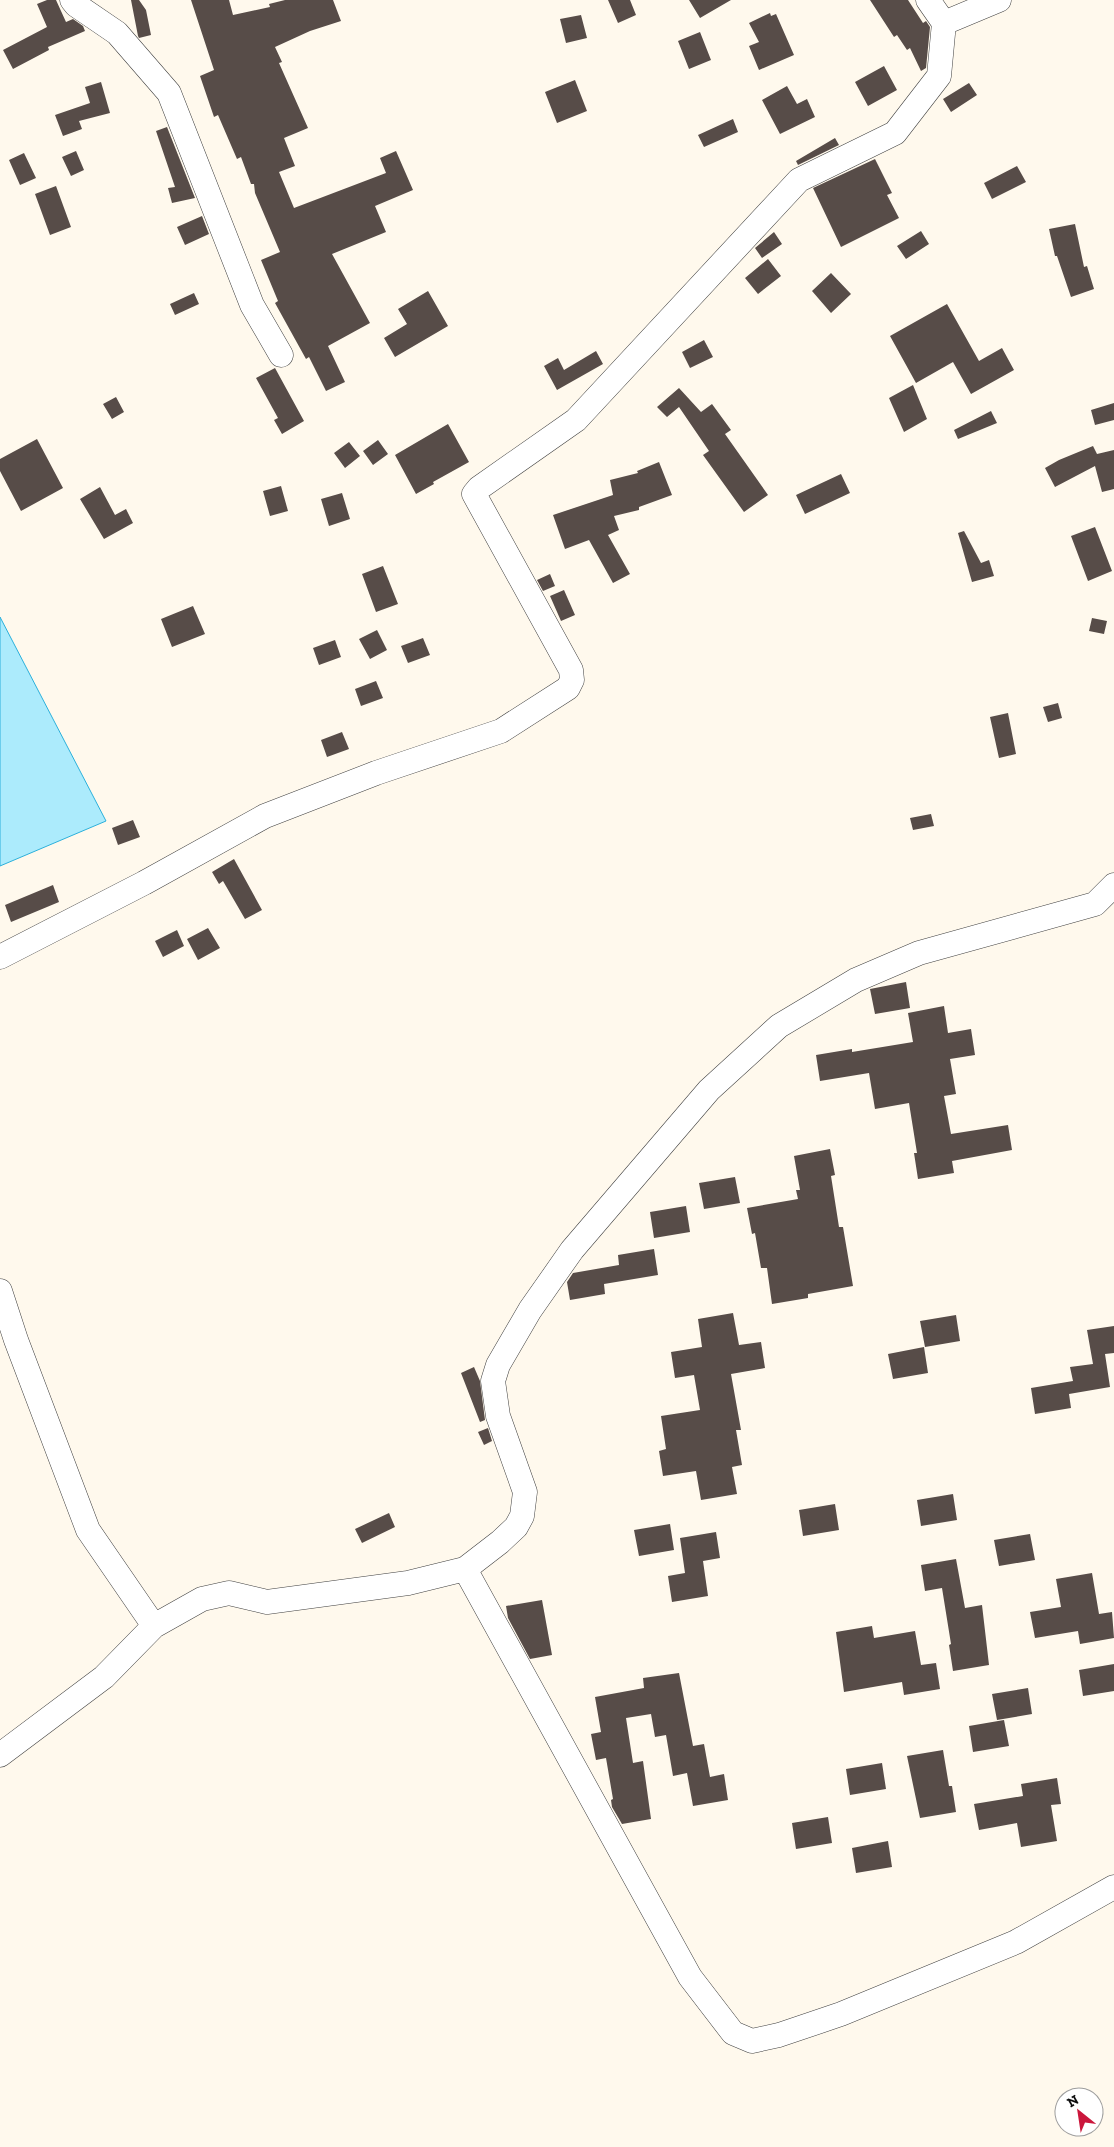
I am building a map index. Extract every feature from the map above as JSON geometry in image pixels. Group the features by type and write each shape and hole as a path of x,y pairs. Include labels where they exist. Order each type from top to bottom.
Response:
{"street":[{"path":"72,0 76,5 117,33 169,93 252,305 280,354"},
{"path":"0,957 144,883 265,816 376,773 501,731 568,688 572,680 571,670 474,494 479,488 576,420 799,180 895,133 939,76 944,22 928,0"},
{"path":"944,22 999,0"},
{"path":"0,1755 104,1677 154,1626 202,1599 229,1593 267,1602 408,1583 465,1569 500,1542 516,1527 522,1516 525,1492 498,1416 493,1381 498,1365 530,1310 572,1250 709,1090 779,1026 856,980 919,953 1094,904 1114,885"},
{"path":"0,1291 16,1340 88,1530 154,1626"},
{"path":"465,1569 690,1977 733,2033 752,2041 841,2014 1016,1942 1114,1887"}],"water":[{"path":"0,617 106,821 0,866"}],"building":[{"path":"47,0 56,0 66,22 73,19 83,26 85,31 48,47 49,50 13,69 3,50 47,27 37,4"},
{"path":"131,0 139,0 146,10 151,35 139,38"},
{"path":"191,0 229,0 233,15 270,7 269,4 285,0 333,0 341,21 310,31 275,47 282,62 279,63 308,128 284,138 295,166 279,172 294,208 386,173 380,158 396,151 413,190 375,206 386,232 332,254 370,323 328,346 345,382 326,391 309,357 306,359 275,303 278,301 261,260 280,252 255,193 254,184 251,184 241,157 237,159 218,115 214,117 200,76 214,70"},
{"path":"608,0 630,0 636,15 618,23"},
{"path":"689,0 731,0 700,18"},
{"path":"870,0 908,0 923,23 926,21 930,27 926,68 921,71 910,48 907,50 897,35 894,37"},
{"path":"770,13 771,16 776,14 794,55 759,70 749,46 759,42 749,23"},
{"path":"581,15 587,38 566,43 560,19"},
{"path":"700,32 711,60 689,69 678,41"},
{"path":"884,66 897,90 868,106 855,82"},
{"path":"575,80 587,111 557,123 545,92"},
{"path":"101,82 110,113 79,121 82,129 63,136 55,115 90,103 85,87"},
{"path":"969,83 977,95 951,112 943,99"},
{"path":"787,86 797,104 807,99 815,117 780,134 762,100"},
{"path":"733,119 738,132 704,147 698,135"},
{"path":"167,127 195,198 172,203 168,188 175,187 156,131"},
{"path":"835,138 839,145 798,165 796,161"},
{"path":"76,151 84,170 71,176 62,157"},
{"path":"24,153 36,178 20,185 9,160"},
{"path":"875,159 892,193 887,195 899,218 841,247 813,188"},
{"path":"1017,166 1026,182 992,199 984,183"},
{"path":"56,186 71,227 50,235 35,194"},
{"path":"202,216 209,234 185,245 177,227"},
{"path":"1075,224 1084,267 1087,266 1094,289 1071,297 1057,256 1055,256 1049,229"},
{"path":"921,231 929,244 906,259 897,246"},
{"path":"774,232 782,244 762,258 755,248"},
{"path":"768,259 781,276 758,294 745,278"},
{"path":"831,273 851,294 831,313 812,291"},
{"path":"428,291 448,326 395,357 384,338 407,324 398,309"},
{"path":"194,293 199,304 175,315 170,304"},
{"path":"947,304 979,361 1002,348 1014,370 971,394 953,362 916,383 890,336"},
{"path":"704,340 713,357 690,368 682,352"},
{"path":"596,351 603,364 557,390 544,366 558,358 564,370"},
{"path":"275,368 304,421 282,434 274,420 278,418 256,378"},
{"path":"913,385 927,419 904,432 889,398"},
{"path":"679,388 701,412 712,404 731,430 725,434 768,495 744,512 703,455 709,451 679,407 667,417 657,407"},
{"path":"116,397 124,412 112,419 103,404"},
{"path":"1114,403 1114,420 1095,425 1091,410"},
{"path":"991,411 997,423 958,439 954,430"},
{"path":"448,424 469,462 416,494 395,455"},
{"path":"37,439 63,488 21,511 0,471 0,459"},
{"path":"378,440 388,454 373,465 363,451"},
{"path":"349,442 360,456 345,468 334,453"},
{"path":"1093,446 1097,454 1114,450 1114,489 1102,492 1095,466 1055,487 1045,468"},
{"path":"659,462 672,495 639,507 639,510 614,516 619,530 608,535 630,574 613,583 589,540 565,549 553,515 613,495 610,480 638,473 637,471"},
{"path":"841,474 850,493 805,514 796,495"},
{"path":"281,486 288,511 270,516 263,491"},
{"path":"100,487 115,515 126,509 133,523 104,539 80,499"},
{"path":"342,493 350,519 329,526 321,499"},
{"path":"1095,527 1112,571 1088,581 1071,536"},
{"path":"964,531 981,563 989,560 994,576 972,582 958,533"},
{"path":"383,566 398,604 376,612 362,574"},
{"path":"550,574 555,586 543,591 537,580"},
{"path":"564,590 575,615 561,621 550,596"},
{"path":"193,606 205,634 172,647 161,619"},
{"path":"1092,618 1107,621 1104,634 1089,631"},
{"path":"377,630 387,650 370,659 359,639"},
{"path":"423,638 430,655 408,663 401,646"},
{"path":"335,640 341,657 319,665 313,648"},
{"path":"376,681 383,698 361,706 355,689"},
{"path":"1058,703 1062,718 1048,722 1043,707"},
{"path":"1008,713 1016,754 999,758 990,717"},
{"path":"342,732 349,749 327,757 321,740"},
{"path":"931,814 934,826 913,830 910,818"},
{"path":"133,820 140,837 118,845 112,828"},
{"path":"234,859 262,910 245,919 223,881 219,884 212,872"},
{"path":"53,885 59,902 11,922 5,905"},
{"path":"208,928 220,948 198,960 187,939"},
{"path":"177,930 184,946 163,957 155,941"},
{"path":"906,982 910,1008 875,1014 870,989"},
{"path":"944,1006 948,1033 971,1029 975,1055 950,1059 956,1094 944,1096 951,1134 1008,1125 1012,1150 952,1161 954,1173 918,1179 914,1153 917,1153 909,1103 875,1109 869,1073 820,1081 816,1055 852,1049 852,1052 913,1042 908,1013"},
{"path":"830,1149 835,1175 831,1176 839,1227 843,1227 853,1286 808,1294 808,1298 772,1304 767,1268 761,1268 755,1233 752,1234 747,1208 798,1199 796,1190 800,1190 794,1156"},
{"path":"735,1177 740,1203 704,1209 699,1183"},
{"path":"686,1206 690,1232 654,1238 650,1212"},
{"path":"654,1249 658,1275 604,1284 605,1294 570,1300 567,1282 573,1273 619,1265 618,1255"},
{"path":"733,1313 739,1345 761,1342 765,1368 731,1374 741,1430 736,1430 742,1465 732,1467 737,1494 701,1500 696,1471 663,1476 659,1451 666,1449 661,1416 700,1410 694,1375 675,1378 671,1352 702,1347 698,1319"},
{"path":"956,1315 960,1341 925,1347 920,1321"},
{"path":"1114,1326 1114,1353 1105,1354 1110,1387 1069,1394 1071,1408 1035,1414 1031,1388 1073,1381 1070,1367 1093,1364 1087,1330"},
{"path":"924,1347 928,1373 893,1379 888,1354"},
{"path":"474,1367 480,1381 485,1420 480,1422 461,1373"},
{"path":"488,1428 492,1441 484,1445 478,1432"},
{"path":"953,1494 957,1520 921,1526 917,1500"},
{"path":"835,1504 839,1530 803,1536 799,1510"},
{"path":"389,1513 395,1527 362,1543 355,1529"},
{"path":"670,1524 674,1550 639,1556 634,1530"},
{"path":"716,1532 720,1558 703,1561 708,1596 672,1602 668,1576 685,1573 680,1538"},
{"path":"1030,1534 1035,1560 999,1566 994,1540"},
{"path":"956,1559 965,1608 982,1605 989,1665 953,1671 949,1645 951,1644 942,1588 925,1591 921,1565"},
{"path":"1092,1573 1099,1614 1112,1612 1114,1638 1080,1644 1078,1631 1035,1638 1030,1612 1061,1607 1056,1579"},
{"path":"542,1600 552,1655 530,1659 508,1618 506,1606"},
{"path":"872,1626 874,1638 915,1631 921,1665 936,1663 940,1689 904,1695 902,1682 844,1692 836,1632"},
{"path":"1114,1664 1114,1691 1083,1696 1079,1670"},
{"path":"679,1673 693,1746 704,1744 710,1777 724,1774 728,1800 693,1806 687,1773 673,1776 666,1735 655,1737 651,1714 626,1718 633,1763 643,1761 651,1819 622,1824 612,1807 611,1800 613,1799 606,1758 596,1760 591,1734 601,1732 595,1697 644,1688 643,1678"},
{"path":"1028,1688 1032,1714 997,1720 992,1694"},
{"path":"1004,1720 1009,1746 973,1752 969,1726"},
{"path":"943,1750 949,1786 952,1786 956,1812 920,1818 907,1756"},
{"path":"882,1763 886,1789 850,1795 846,1769"},
{"path":"1057,1778 1061,1804 1051,1805 1057,1841 1021,1847 1017,1823 979,1830 974,1804 1023,1796 1021,1784"},
{"path":"828,1817 832,1843 796,1849 792,1823"},
{"path":"888,1841 892,1867 856,1873 852,1848"}]}
